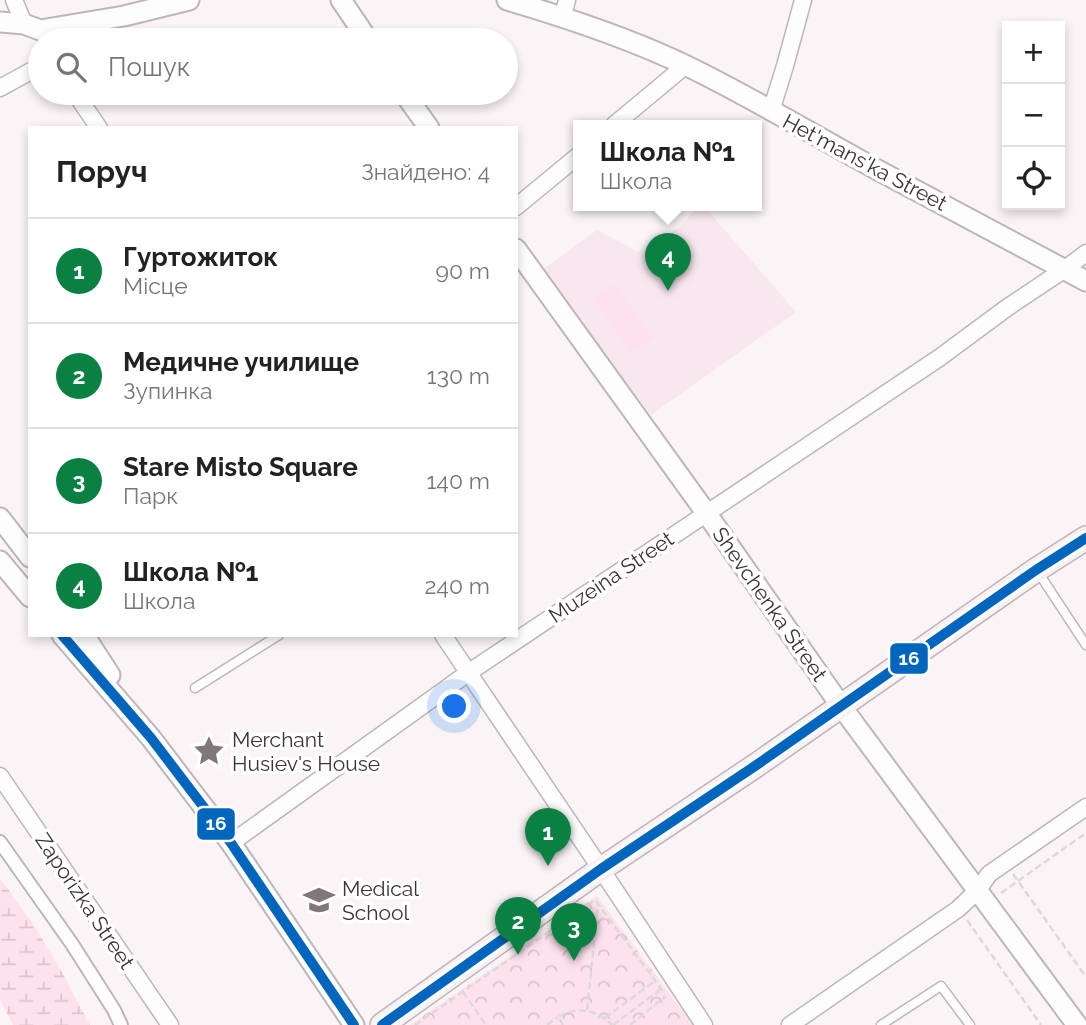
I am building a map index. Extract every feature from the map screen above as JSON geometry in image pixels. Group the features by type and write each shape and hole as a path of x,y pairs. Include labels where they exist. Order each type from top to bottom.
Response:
{"main road":[{"path":"382,1025 601,869 1086,538"}],"street":[{"path":"14,0 33,28"},
{"path":"58,28 189,0"},
{"path":"341,0 360,28"},
{"name":"Het'mans'ka Street","path":"507,0 565,8 686,65 1086,281"},
{"path":"771,111 803,0"},
{"path":"0,22 28,30"},
{"path":"620,120 686,65"},
{"path":"0,88 28,73"},
{"path":"83,105 98,126"},
{"path":"413,105 428,126"},
{"path":"518,205 573,160"},
{"name":"Shevchenka Street","path":"518,252 841,706 1077,1025"},
{"path":"1065,269 1086,253"},
{"name":"Muzeina Street","path":"231,843 468,673 939,358 1065,269"},
{"path":"0,518 28,554"},
{"path":"0,561 28,595"},
{"path":"64,637 151,738 231,843 354,1025"},
{"path":"85,637 151,738"},
{"path":"444,637 704,1025"},
{"name":"Zaporizka Street","path":"2,784 170,1025"},
{"path":"790,1025 958,909 978,890 989,874 1086,807"},
{"path":"0,842 72,944 121,1025"}],"lane":[{"path":"1036,570 1086,645"},
{"path":"195,688 276,637"},
{"path":"881,1025 941,986 970,1025"}],"path":[{"path":"1005,863 1086,977"},
{"path":"415,1025 595,900 666,996 629,1025"},
{"path":"587,1010 598,905"},
{"path":"958,909 1041,1025"},
{"path":"605,1018 655,981"},
{"path":"547,1025 567,1012 587,1010 597,1013 612,1025 661,989"},
{"path":"463,992 486,1025"},
{"path":"558,1017 563,1025"}],"shaded area":[{"path":"694,211 708,211 796,312 651,415 542,270 597,230 639,252 680,227"}],"green space":[{"path":"614,284 653,338 632,353 593,299"},
{"path":"0,878 36,928 90,1025 13,1025 0,1000"},
{"path":"597,896 693,1025 410,1025"}],"transit line":[{"name":"16","path":"382,1025 601,869 1086,538"},
{"name":"16","path":"64,637 151,738 231,843 354,1025"}],"place":[{"name":"Школа №1","path":"668,291"},
{"name":"Merchant Husiev's House","path":"209,751"},
{"name":"Гуртожиток","path":"548,866"},
{"name":"Medical School","path":"319,900"},
{"name":"Медичне училище","path":"518,955"},
{"name":"Stare Misto Square","path":"574,961"}]}
